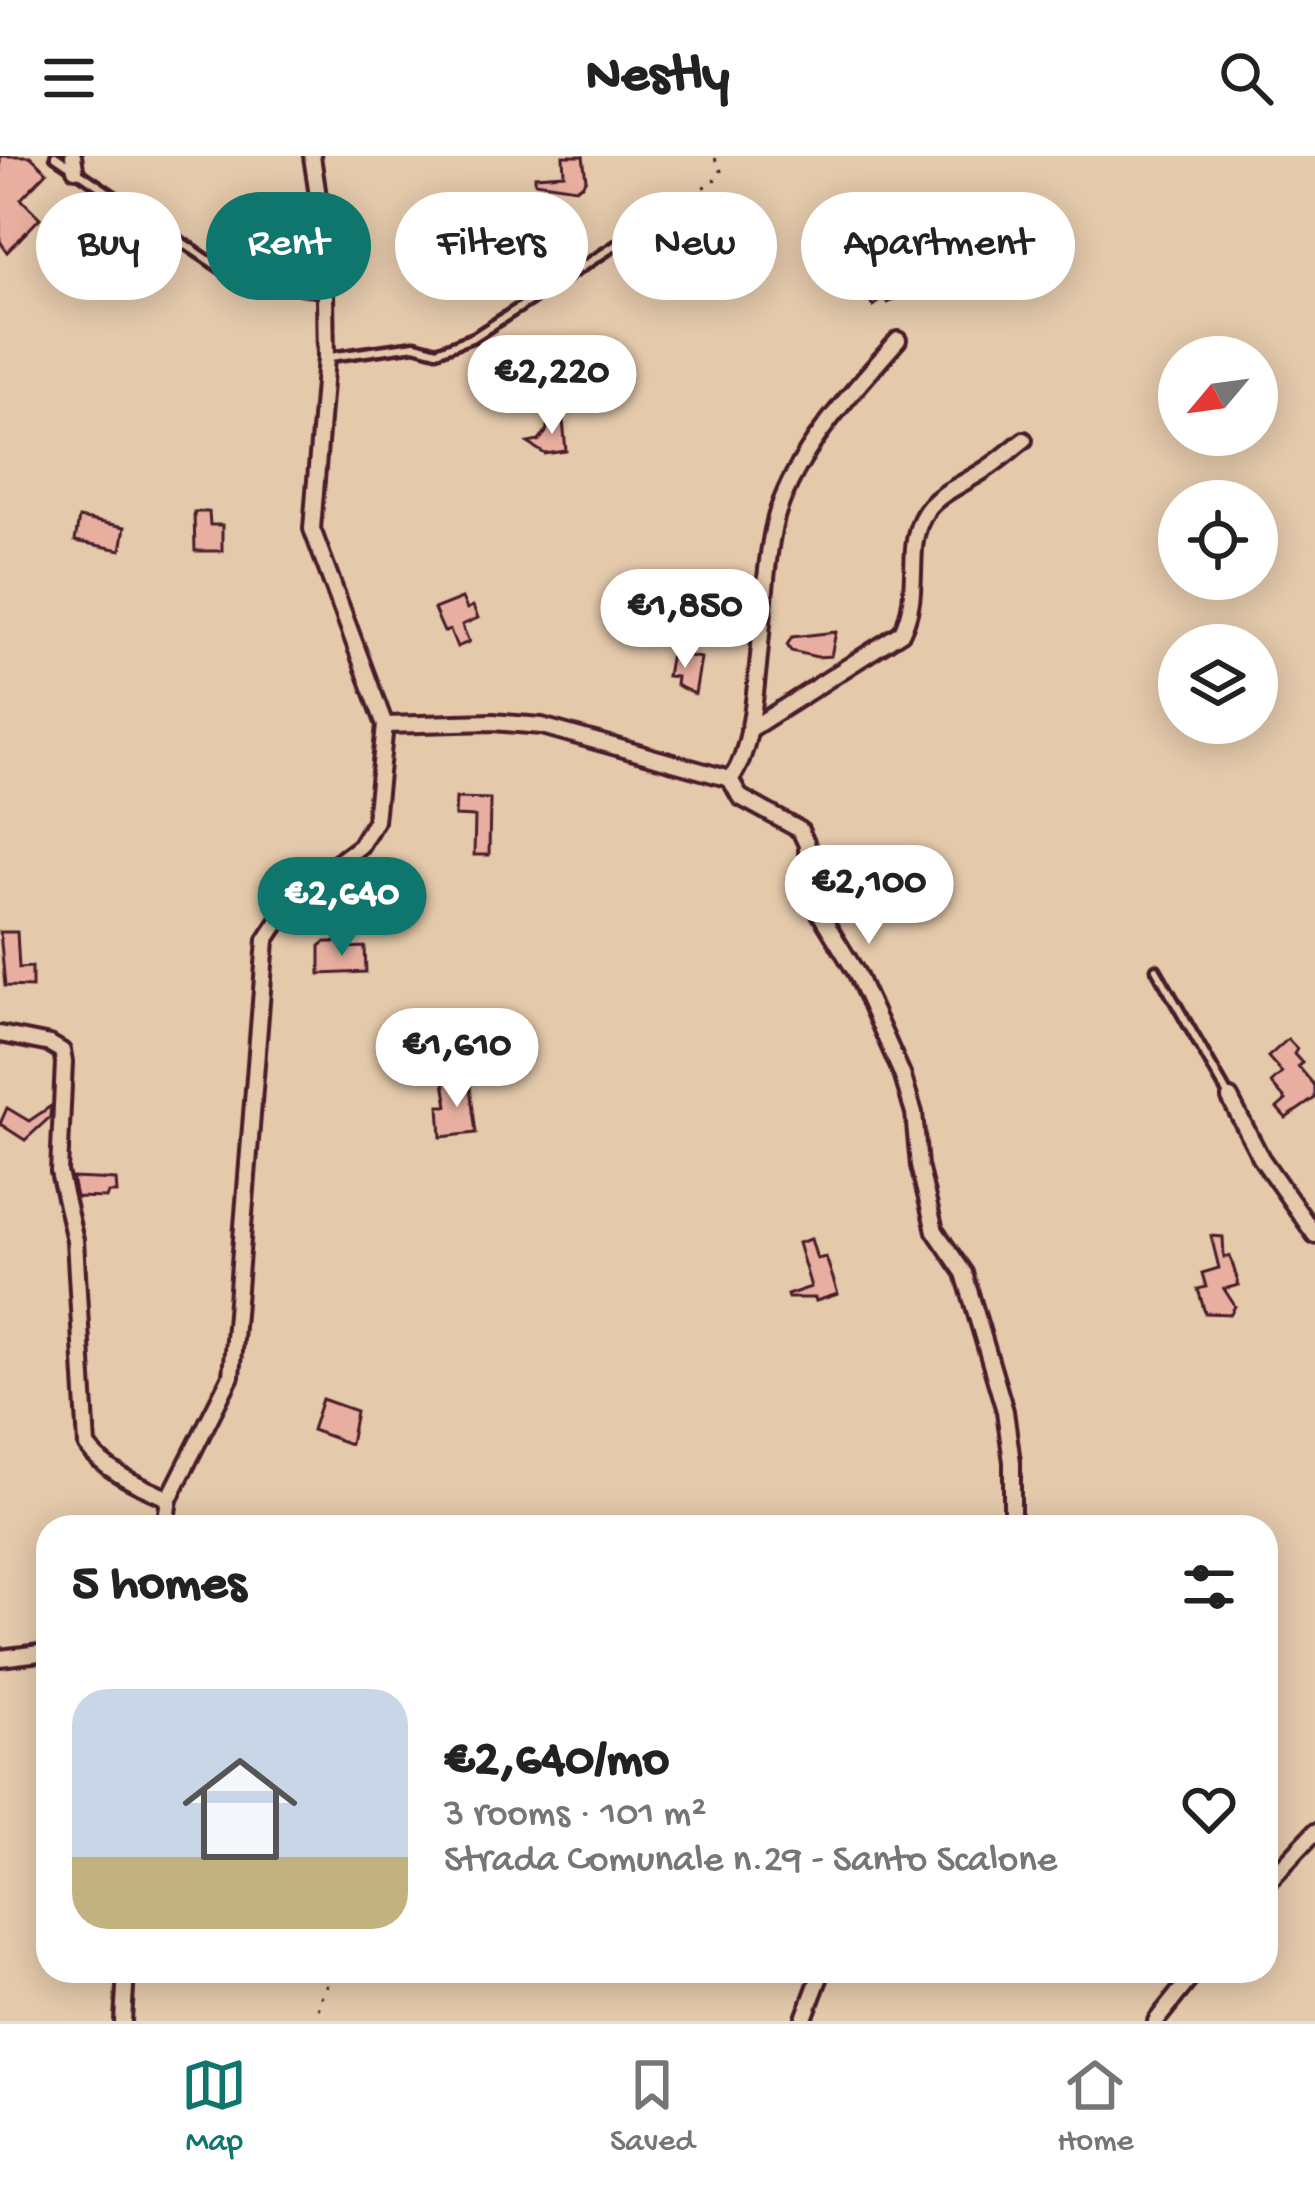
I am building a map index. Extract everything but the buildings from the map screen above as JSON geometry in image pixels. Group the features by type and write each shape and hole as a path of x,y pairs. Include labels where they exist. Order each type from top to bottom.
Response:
{"street":[{"path":"312,156 317,192"},
{"path":"167,1515 169,1499 231,1376 266,940 297,893 360,846 375,821 385,725 313,529 326,358 325,300"},
{"path":"730,779 740,769 749,730 778,509 815,441 898,340"},
{"path":"749,730 902,632 911,614 915,541 927,508 938,495 985,470 1024,440"},
{"path":"385,725 494,722 542,726 730,779 740,797 800,830 807,844 808,894 857,974 902,1074 914,1113 919,1166 935,1231 964,1273 1005,1411 1012,1515"},
{"path":"0,1034 62,1051 59,1172 75,1240 87,1447 116,1473 169,1499"},
{"path":"1230,1098 1261,1158 1315,1234"},
{"path":"0,1658 36,1654"},
{"path":"1278,1871 1315,1832"},
{"path":"123,2021 125,1983"},
{"path":"803,2021 817,1983"},
{"path":"1156,2021 1186,1983"}],"lane":[{"path":"55,156 74,162 206,257"},
{"path":"326,358 415,345 437,351 474,337 612,248"},
{"path":"1156,969 1230,1098"}],"path":[{"path":"695,192 722,171 714,156"},
{"path":"316,2021 328,1983"}]}
